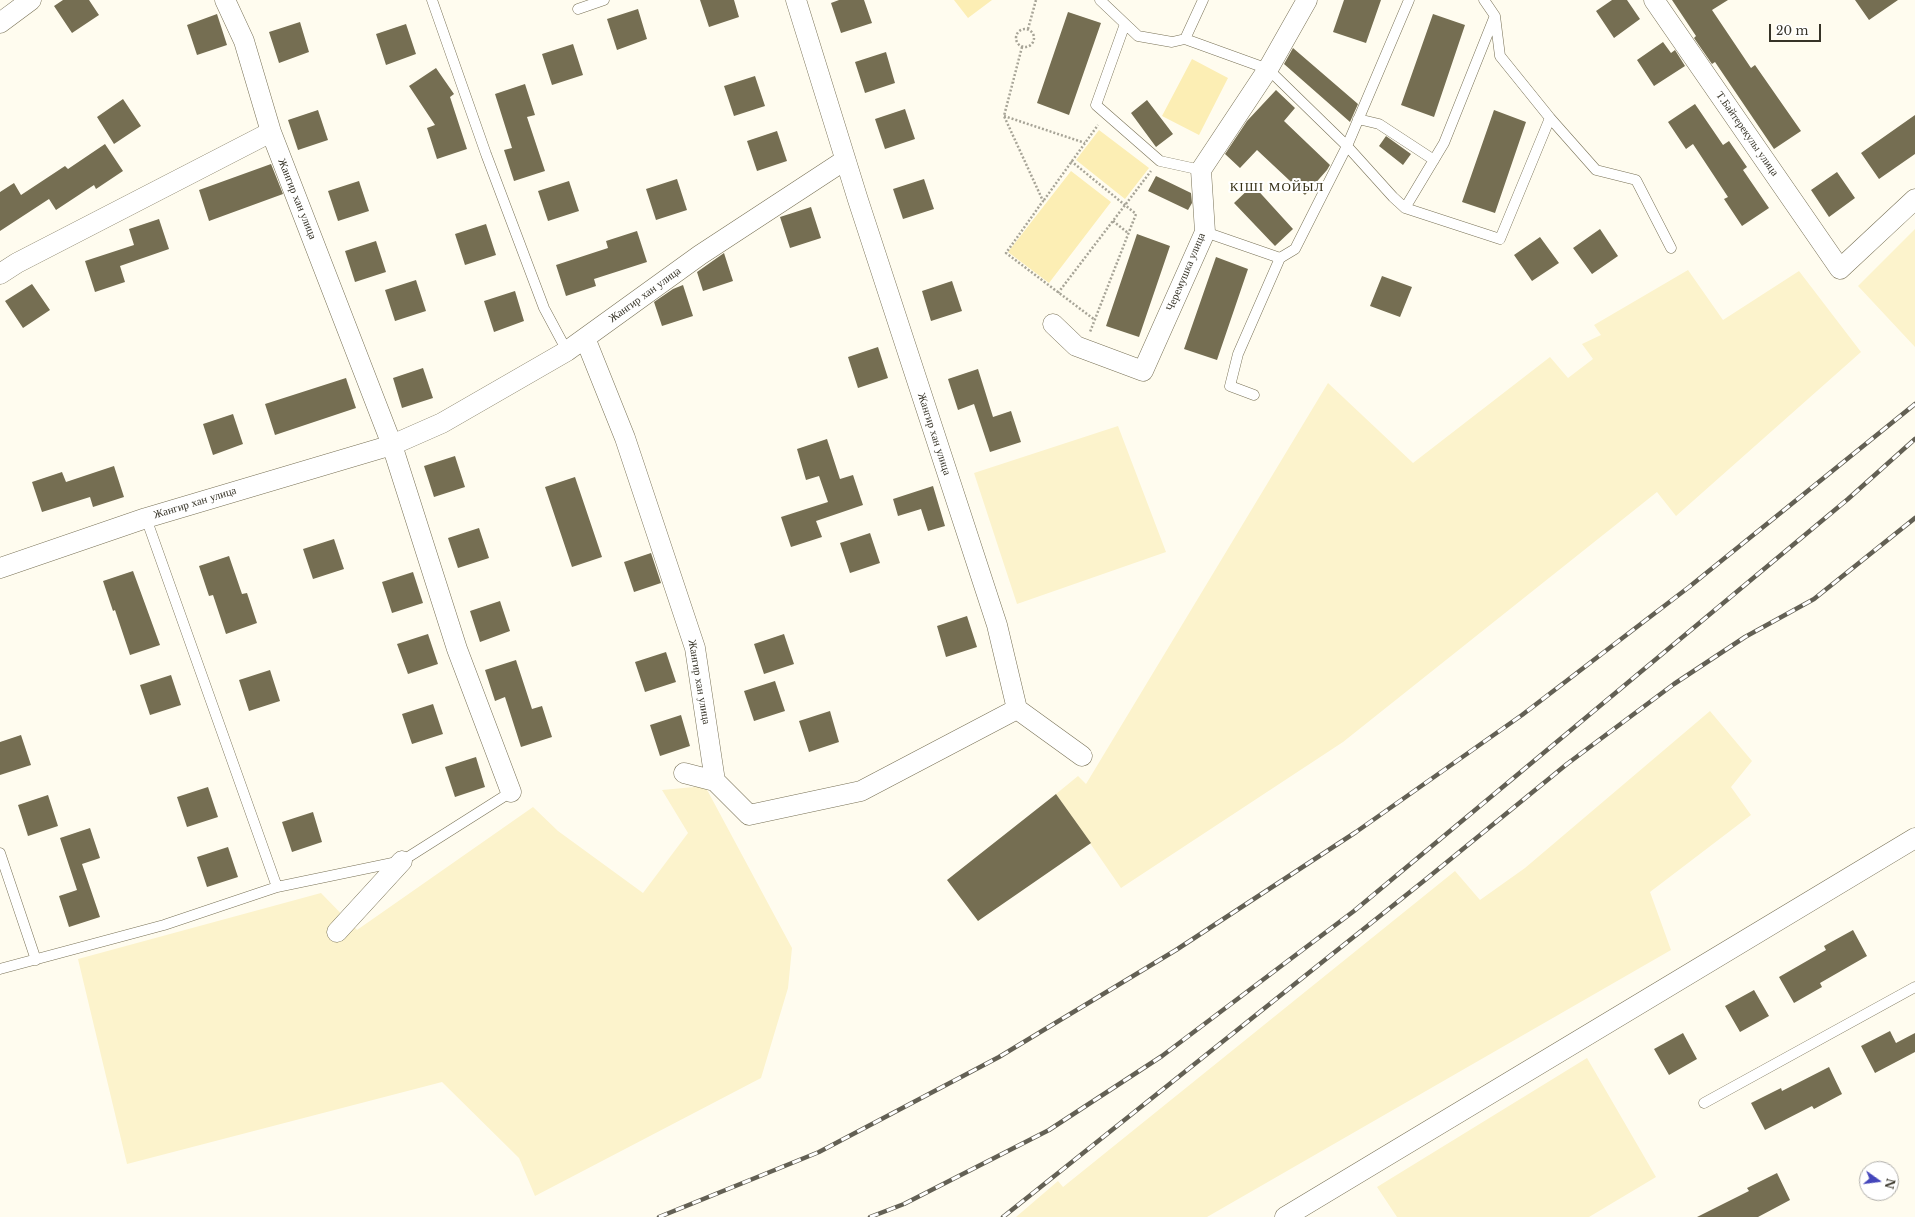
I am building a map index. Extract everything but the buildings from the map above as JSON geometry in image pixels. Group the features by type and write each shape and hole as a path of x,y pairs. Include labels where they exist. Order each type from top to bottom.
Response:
{"street":[{"path":"0,23 31,0"},
{"name":"Жангир хан улица","path":"225,0 244,41 271,132 392,445 457,649 511,792"},
{"name":"Жангир хан улица","path":"796,0 845,160 996,625 1017,709"},
{"path":"1201,170 1268,69 1307,0"},
{"name":"Т.Байтерекулы улица","path":"1654,0 1840,269 1915,199"},
{"path":"0,274 24,260 271,132"},
{"name":"Жангир хан улица","path":"0,568 146,518 392,445 442,423 567,350 700,255 845,160"},
{"name":"Черемушка улица","path":"1053,324 1076,346 1142,371 1205,232 1201,170"},
{"name":"Жангир хан улица","path":"585,338 625,438 695,648 715,781"},
{"path":"684,773 715,781 749,815 861,791 1017,709 1082,756"},
{"path":"1285,1217 1915,838"},
{"path":"337,932 402,861"}],"lane":[{"path":"432,0 486,154 544,308 567,350"},
{"path":"578,9 604,0"},
{"path":"1100,0 1138,36 1172,42 1185,39 1268,69 1347,146 1405,208 1500,239 1550,118"},
{"path":"1185,39 1203,0"},
{"path":"1254,395 1230,386 1238,354 1280,258 1295,249 1347,146 1409,0"},
{"path":"1484,0 1495,16 1500,56 1550,118 1596,170 1636,180 1671,248"},
{"path":"1405,208 1444,143 1495,16"},
{"path":"1126,24 1096,105 1160,161 1201,170"},
{"path":"1358,119 1379,124 1434,160"},
{"path":"1205,232 1280,258"},
{"path":"146,518 277,887"},
{"path":"0,970 164,925 277,887 402,861 511,792"},
{"path":"0,853 36,960"},
{"path":"1704,1103 1915,987"}],"path":[{"path":"1028,29 1036,0"},
{"path":"1022,29 1028,29 1033,33 1034,39 1029,47 1022,47 1017,44 1016,35 1022,29"},
{"path":"1022,47 1004,116 1043,201"},
{"path":"1095,320 1006,253 1106,114"},
{"path":"1004,116 1084,143"},
{"path":"1098,124 1104,129"},
{"path":"1071,161 1136,214 1083,349"},
{"path":"1058,293 1153,167"},
{"path":"1113,220 1128,233"}],"shaded area":[{"path":"954,0 992,0 968,18"},
{"path":"1192,59 1228,78 1199,135 1162,116"},
{"path":"1099,130 1149,168 1125,199 1076,160"},
{"path":"1071,171 1111,202 1049,283 1008,252"},
{"path":"1915,229 1915,347 1858,286"},
{"path":"1688,270 1723,320 1799,271 1861,352 1676,516 1657,492 1343,742 1121,888 1056,794 1078,776 1086,784 1328,383 1413,463 1550,357 1568,378 1593,359 1582,344 1601,335 1594,325"},
{"path":"1118,426 1166,552 1017,604 974,473"},
{"path":"1710,711 1752,761 1731,787 1751,815 1650,892 1671,950 1207,1217 1016,1217 1058,1181 1063,1187 1455,871 1480,900 1525,868"},
{"path":"705,786 792,948 788,988 761,1078 535,1196 519,1158 442,1082 127,1164 78,959 321,893 357,930 533,807 558,831 643,893 688,833 662,790"},
{"path":"1587,1058 1656,1177 1589,1217 1397,1217 1377,1187"}],"railway":[{"path":"659,1217 819,1152 999,1057 1176,950 1356,832 1522,715 1689,587 1915,404"},
{"path":"870,1217 904,1204 1049,1130 1162,1056 1354,911 1848,499 1915,439"},
{"path":"1003,1217 1425,880 1567,764 1674,684 1745,637 1814,599 1915,518"}],"district":[{"name":"КІШІ МОЙЫЛ","path":"1277,187"}]}
